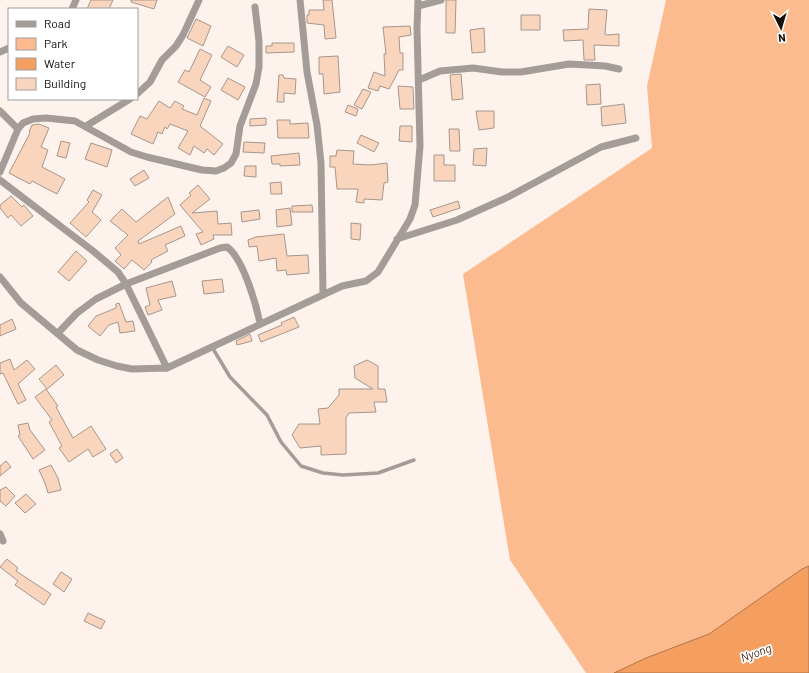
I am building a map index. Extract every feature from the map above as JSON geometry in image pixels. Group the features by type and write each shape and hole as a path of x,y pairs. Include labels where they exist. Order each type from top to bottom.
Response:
{"street":[{"path":"138,93 150,82 162,60 176,46 183,35 199,0"},
{"path":"300,0 307,72 317,125 321,163 323,295"},
{"path":"0,277 22,303 77,350 98,360 132,369 167,368 260,323 342,286 366,281 378,272 410,219 415,204 420,146 419,80 416,29 418,3 441,0"},
{"path":"0,172 18,129 23,123 33,119 46,118 75,121 131,152 147,157 202,170 216,171 224,168 231,163 236,154 240,126 256,84 259,67 259,41 255,7"},
{"path":"419,80 440,71 473,68 502,72 521,72 569,64 605,66 619,69"},
{"path":"86,126 128,100"},
{"path":"0,110 18,129"},
{"path":"397,239 457,220 506,198 602,147 636,138"},
{"path":"0,180 118,272 126,284 167,368"},
{"path":"58,333 77,312 96,299 126,284 220,248 227,247 237,258 257,310 260,323"}],"lane":[{"path":"212,346 230,377 267,415 281,442 301,466 323,473 343,475 378,474 414,460"}],"green space":[{"path":"666,0 809,0 809,566 802,569 709,634 646,658 614,673 586,673 510,560 463,274 652,148 647,86"}],"water":[{"name":"Nyong","path":"809,566 809,673 614,673 646,658 709,634 802,569"}],"building":[{"path":"91,0 113,0 109,8 87,8"},
{"path":"131,0 157,0 154,9 131,2"},
{"path":"323,0 332,0 336,38 325,39 324,25 307,23 307,15 309,15 309,10 324,10"},
{"path":"446,0 456,0 455,33 446,33"},
{"path":"589,9 607,10 605,34 619,34 619,46 594,45 595,60 584,60 583,40 564,41 563,30 588,29"},
{"path":"521,15 540,15 540,30 521,30"},
{"path":"196,19 211,26 203,46 187,38"},
{"path":"410,26 411,35 399,37 400,53 403,53 403,70 399,70 389,89 380,86 378,91 368,88 374,72 385,76 384,54 386,54 383,27"},
{"path":"484,28 485,52 472,53 470,30"},
{"path":"272,43 294,43 294,52 266,53 266,46 272,46"},
{"path":"228,46 244,55 237,67 221,57"},
{"path":"200,49 212,55 200,80 211,87 205,97 178,82 185,70 189,72"},
{"path":"338,56 340,92 324,94 323,74 319,74 319,57"},
{"path":"461,74 463,99 452,100 450,75"},
{"path":"279,75 283,75 284,78 296,79 295,94 284,93 284,102 277,102"},
{"path":"228,78 245,87 238,100 221,90"},
{"path":"600,84 601,104 587,105 586,85"},
{"path":"398,86 413,87 414,109 400,109"},
{"path":"363,89 371,92 362,109 354,105"},
{"path":"204,98 211,101 200,126 223,144 214,155 207,149 204,153 194,146 190,155 178,148 188,131 170,124 167,129 165,127 162,134 158,132 153,144 131,134 140,116 147,119 159,101 170,108 175,101 184,106 182,109 197,115"},
{"path":"624,104 626,123 602,126 601,107"},
{"path":"348,105 358,109 356,116 345,112"},
{"path":"476,111 494,111 494,128 479,130"},
{"path":"266,118 266,125 250,126 250,119"},
{"path":"277,120 290,120 290,124 308,123 309,138 278,138"},
{"path":"39,124 49,128 41,147 48,150 42,167 65,179 57,194 32,181 30,184 9,173 30,133 29,132 32,125"},
{"path":"400,126 412,126 412,142 399,141"},
{"path":"449,129 459,129 460,151 450,151"},
{"path":"361,135 379,143 374,152 357,143"},
{"path":"61,141 70,143 66,158 57,156"},
{"path":"244,142 265,143 264,153 243,152"},
{"path":"91,143 112,150 107,167 85,159"},
{"path":"487,148 486,166 473,165 474,149"},
{"path":"337,150 354,151 353,164 371,165 387,163 388,182 384,183 382,200 364,199 364,203 356,202 358,189 337,189 335,167 330,167 330,156 336,156"},
{"path":"299,153 300,165 280,166 280,164 272,164 271,156"},
{"path":"434,155 444,155 444,165 455,165 455,181 434,181"},
{"path":"245,166 256,166 256,177 244,176"},
{"path":"144,170 149,178 135,186 130,179"},
{"path":"281,182 282,194 271,194 270,183"},
{"path":"198,185 210,199 192,213 217,211 218,224 231,223 232,235 213,235 214,239 201,245 196,234 203,232 180,205 191,195 189,193"},
{"path":"93,190 102,195 92,212 101,220 86,237 70,223 89,202 87,200"},
{"path":"11,196 22,207 24,205 33,216 21,226 11,215 8,218 0,208 0,205"},
{"path":"168,197 175,214 138,241 139,244 181,226 185,236 165,245 168,251 151,260 152,262 144,270 132,260 124,269 115,261 121,255 115,248 128,235 110,221 122,209 136,222"},
{"path":"458,201 460,208 433,217 430,210"},
{"path":"312,205 313,212 292,212 292,206"},
{"path":"290,208 292,225 277,227 276,210"},
{"path":"259,210 260,219 242,222 241,212"},
{"path":"351,223 361,224 360,240 351,239"},
{"path":"284,234 287,256 308,255 309,273 287,275 286,270 277,271 276,258 259,261 257,246 249,247 248,240 256,237"},
{"path":"76,251 87,261 69,281 58,272"},
{"path":"222,279 224,292 204,294 202,281"},
{"path":"172,281 176,296 158,300 162,310 148,315 145,307 150,305 146,288"},
{"path":"119,303 126,322 133,321 135,331 120,333 118,322 109,325 100,336 88,326 96,316 116,308 116,304"},
{"path":"294,317 299,327 261,342 258,335 282,325 281,323"},
{"path":"12,319 16,329 0,336 0,325"},
{"path":"250,334 252,341 237,345 236,341"},
{"path":"10,359 14,370 27,360 35,369 18,384 26,400 18,404 3,373 0,374 0,363"},
{"path":"367,360 378,366 378,389 385,389 387,402 374,402 376,412 349,413 346,418 346,454 321,455 321,446 300,448 292,435 299,424 320,424 318,409 328,408 339,395 339,389 373,389 355,378 354,366"},
{"path":"56,365 64,375 47,389 39,379"},
{"path":"46,389 58,406 56,407 73,438 91,426 106,449 93,457 88,449 69,462 59,448 62,446 49,422 52,420 35,397"},
{"path":"28,423 30,430 45,450 33,459 18,436 20,435 18,425"},
{"path":"117,449 123,458 116,463 110,454"},
{"path":"6,461 11,467 0,476 0,466"},
{"path":"51,465 58,478 61,490 48,493 39,470"},
{"path":"6,487 15,496 6,506 0,501 0,490"},
{"path":"26,494 36,504 25,513 15,503"},
{"path":"7,559 18,568 16,571 51,594 44,605 15,585 18,581 0,567"},
{"path":"61,572 72,579 64,592 53,584"},
{"path":"88,613 105,621 101,629 84,621"}]}
